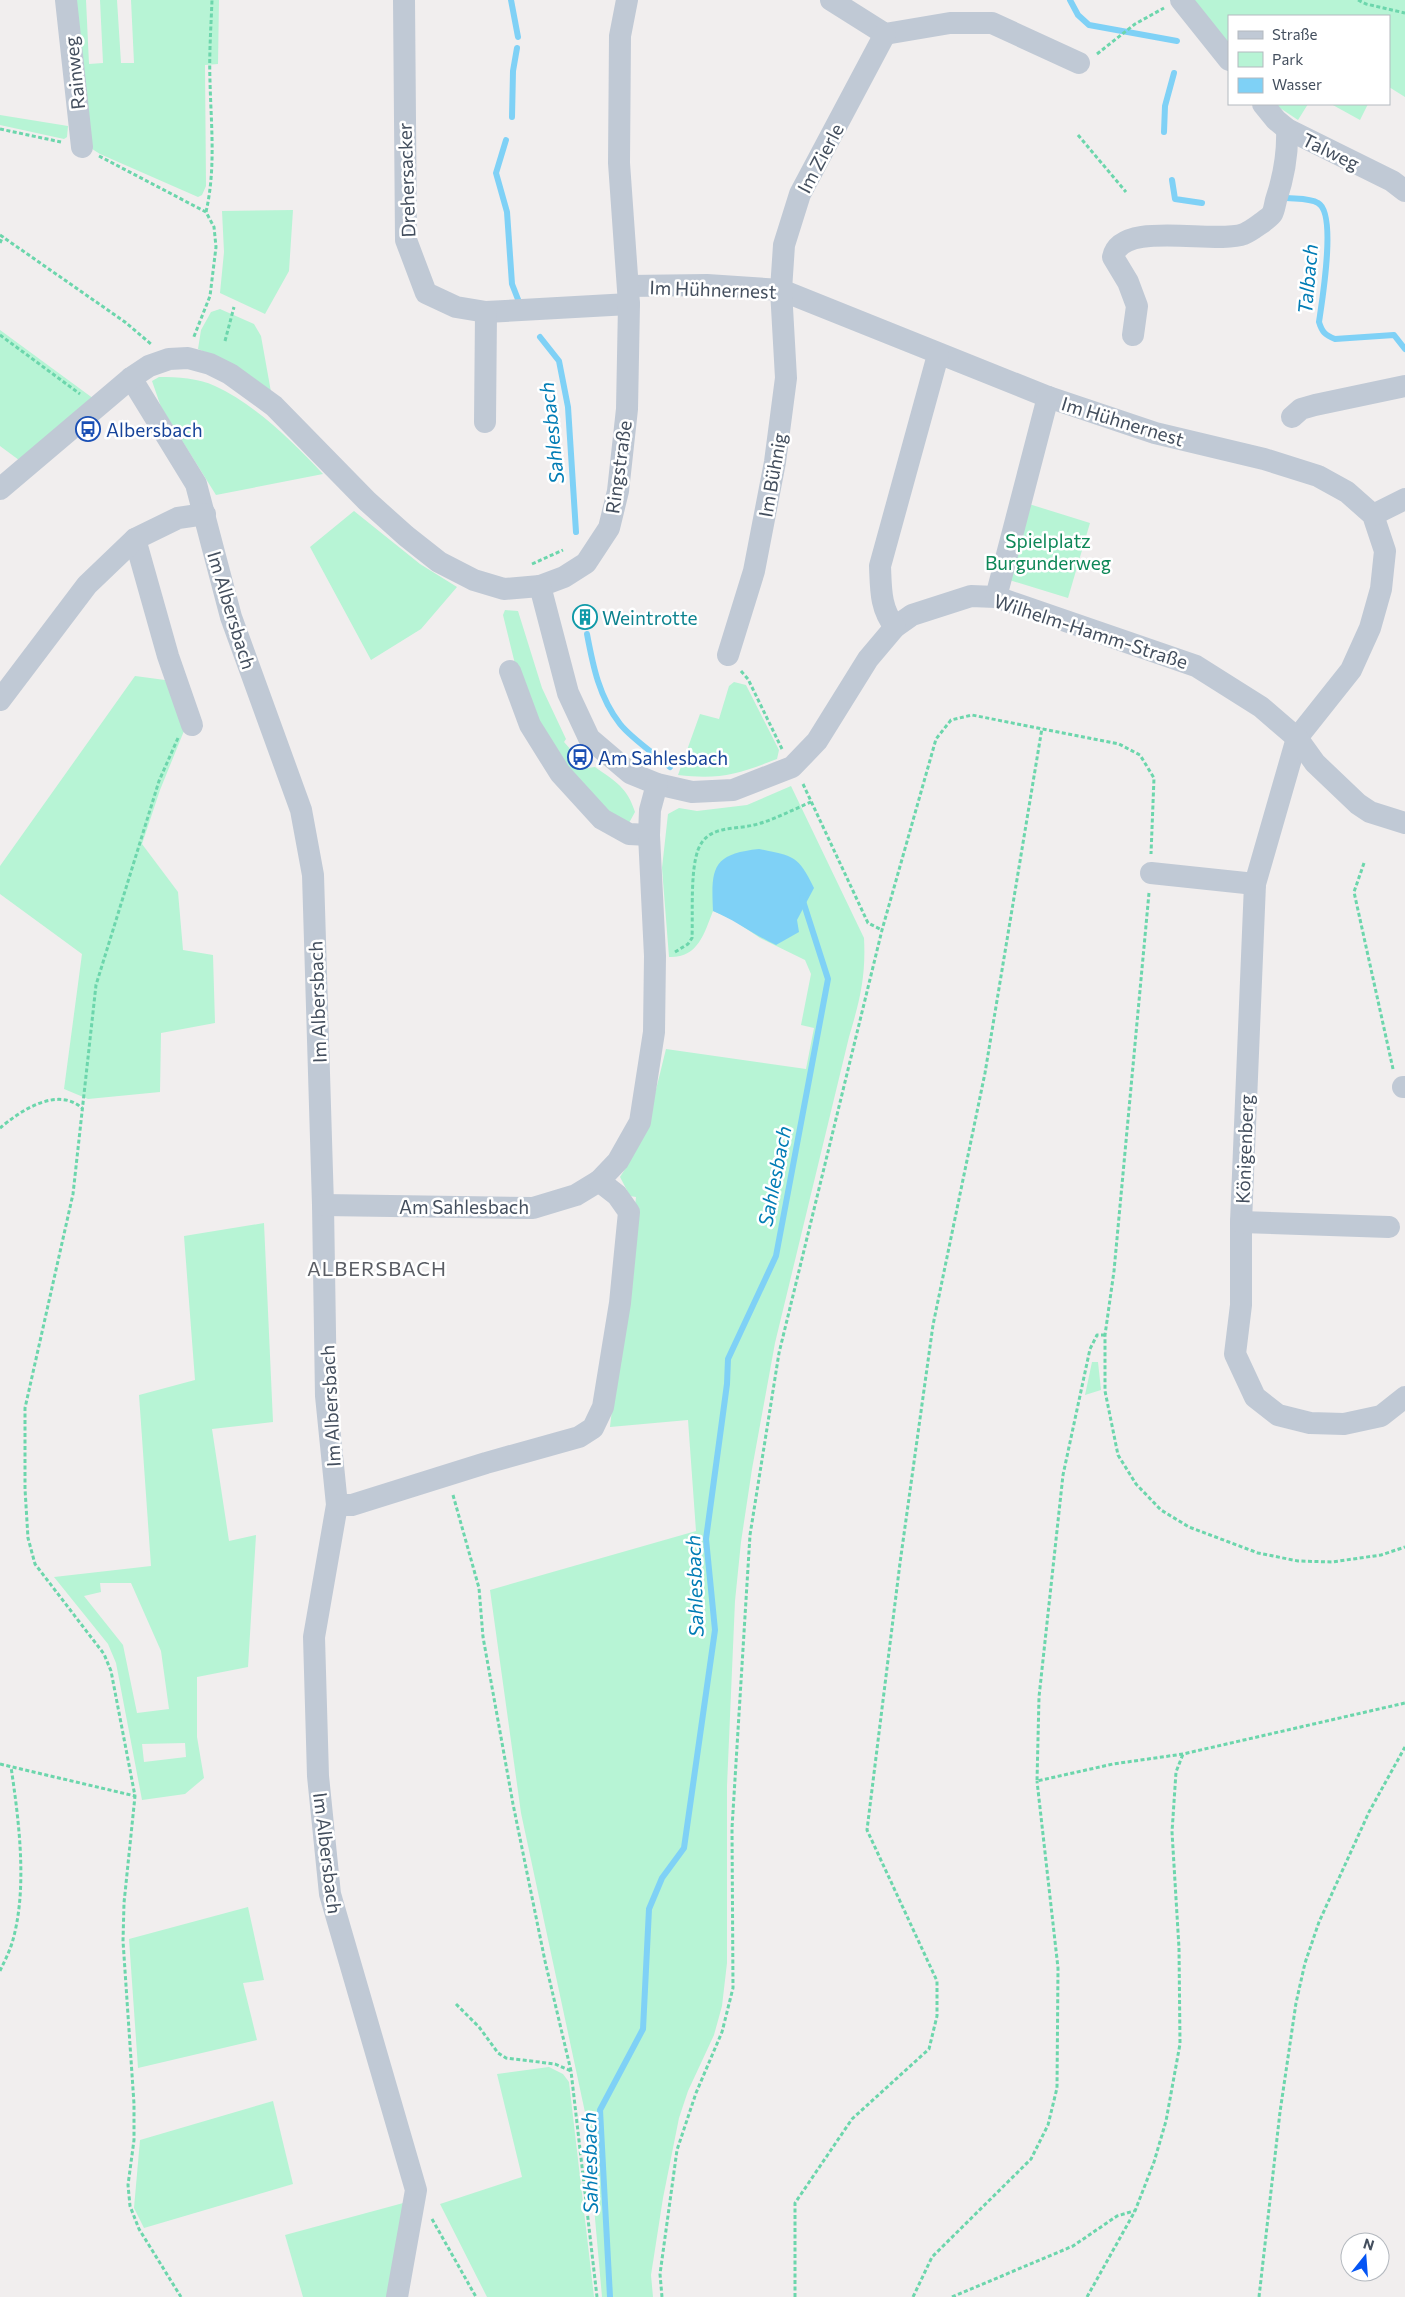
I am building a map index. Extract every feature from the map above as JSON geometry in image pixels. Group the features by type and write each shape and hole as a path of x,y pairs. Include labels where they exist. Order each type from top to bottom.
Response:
{"street":[{"name":"Rainweg","path":"66,0 82,147"},
{"name":"Drehersacker","path":"404,0 406,240 426,293 456,307 486,312 628,295"},
{"name":"Ringstraße","path":"179,359 210,364 230,374 274,406 367,501 406,536 439,562 474,580 504,589 540,586 564,577 586,563 609,528 618,491 627,409 628,295 619,163 620,36 627,0"},
{"path":"831,0 885,34 950,23 992,23 1079,63"},
{"path":"1175,2 1228,59"},
{"name":"Im Zierle","path":"781,290 784,245 800,194 885,34"},
{"name":"Talweg","path":"1264,105 1276,120 1287,129 1392,181 1405,191"},
{"path":"1133,335 1137,306 1128,282 1113,257 1114,251 1121,244 1139,236 1235,236 1243,234 1256,226 1271,215 1284,176 1288,153 1287,129"},
{"name":"Im Hühnernest","path":"628,295 707,285 781,290 938,355 1048,397 1156,433 1264,459 1318,476 1347,492 1373,514"},
{"name":"Im Bühnig","path":"728,655 754,571 775,462 786,378 781,290"},
{"path":"485,422 486,312"},
{"path":"895,627 886,615 882,601 880,566 938,355"},
{"path":"0,489 131,378 149,366 179,359"},
{"name":"Im Albersbach","path":"131,378 196,484 231,617 301,810 313,875 323,1205 326,1396 336,1505 314,1638 318,1776 330,1894 416,2190 397,2297"},
{"path":"1292,417 1301,409 1315,405 1405,386"},
{"path":"996,597 1048,397"},
{"path":"1297,738 1351,670 1370,628 1381,589 1385,551 1373,514 1405,499"},
{"path":"0,700 87,585 135,539 178,518 205,514"},
{"path":"135,539 168,656 190,720"},
{"name":"Wilhelm-Hamm-Straße","path":"540,586 568,693 589,738 630,773 658,784 692,792 733,790 792,767 817,741 868,660 895,627 912,615 946,603 971,596 996,597 1196,666 1261,707 1297,738 1315,763 1358,804 1370,812 1405,823"},
{"path":"510,671 530,725 560,774 602,819 629,834 649,835"},
{"name":"Königenberg","path":"1297,738 1255,884 1241,1222 1240,1304 1235,1354 1255,1397 1278,1415 1310,1423 1344,1424 1380,1416 1405,1397"},
{"name":"Am Sahlesbach","path":"323,1205 533,1208 576,1195 599,1181 618,1162 640,1122 654,1032 655,956 649,835 650,810 658,784"},
{"path":"1151,873 1255,884"},
{"path":"336,1505 352,1505 579,1437 594,1428 605,1398 620,1303 629,1212 617,1195 599,1181"},
{"path":"1241,1222 1389,1227"}],"path":[{"path":"206,212 213,162 210,79 212,0"},
{"path":"1358,0 1366,4 1405,13"},
{"path":"1108,44 1135,24 1175,2"},
{"path":"0,130 82,147 206,212 214,227 216,247 210,296 195,330 179,359 2,236 0,243"},
{"path":"1078,135 1126,192"},
{"path":"225,341 234,307"},
{"path":"0,335 98,407"},
{"path":"528,566 567,548"},
{"path":"728,655 748,680 792,767 805,787 868,923 882,930"},
{"path":"662,2297 660,2274 677,2150 696,2093 722,2032 733,1988 732,1828 750,1535 776,1372 882,930 936,739 951,720 972,715 1119,744 1140,755 1148,765 1154,778 1151,873 1115,1262 1105,1335 1105,1390 1118,1454 1136,1484 1162,1510 1189,1527 1258,1553 1298,1561 1332,1562 1381,1555 1405,1547"},
{"path":"181,2297 139,2229 130,2206 128,2185 134,2140 134,2104 123,1941 124,1903 135,1796 112,1672 104,1654 34,1564 27,1528 24,1490 25,1408 73,1194 96,985 159,781 190,720"},
{"path":"795,2297 795,2203 852,2120 928,2049 937,2016 937,1981 866,1830 933,1325 985,1073 1042,728"},
{"path":"655,956 674,952 688,944 692,938 695,868 698,850 705,840 720,830 753,825 811,802"},
{"path":"1364,863 1354,892 1395,1080 1404,1087"},
{"path":"0,1128 36,1103 53,1100 77,1103 82,1109"},
{"path":"913,2297 932,2257 1031,2160 1048,2125 1057,2088 1058,1968 1037,1781 1039,1697 1063,1475 1090,1349 1097,1335 1105,1335"},
{"path":"448,1475 470,1561 480,1588 483,1636 513,1804 545,1961 571,2071 597,2297"},
{"path":"1037,1781 1113,1764 1183,1754 1405,1703"},
{"path":"1259,2297 1280,2112 1296,2003 1305,1963 1320,1922 1369,1812 1405,1747"},
{"path":"1087,2297 1135,2211 1154,2162 1166,2121 1180,2044 1180,1948 1172,1832 1176,1772 1183,1754"},
{"path":"0,1764 135,1796"},
{"path":"0,1971 12,1943 21,1892 17,1803 11,1766"},
{"path":"456,2004 479,2027 498,2053 506,2058 555,2064 571,2071"},
{"path":"416,2190 476,2297"},
{"path":"952,2297 1073,2246 1117,2216 1135,2211"}],"green space":[{"path":"73,0 86,0 89,64 103,63 100,0 117,0 121,63 134,63 131,0 219,0 218,64 205,65 206,186 202,195 198,197 100,154 89,147"},
{"path":"1191,0 1405,0 1405,97 1390,88 1390,15 1228,15 1228,52"},
{"path":"1276,105 1307,105 1298,120"},
{"path":"1333,105 1368,105 1360,120"},
{"path":"0,115 68,126 67,137 64,139 0,125"},
{"path":"293,210 289,271 265,314 220,293 224,252 222,211"},
{"path":"220,309 254,324 261,336 271,392 221,359 198,349 201,330 211,312"},
{"path":"0,330 94,399 23,463 0,446"},
{"path":"159,377 202,381 230,394 273,425 323,474 216,495 161,407 152,381"},
{"name":"Spielplatz Burgunderweg","path":"1029,504 1090,523 1068,598 1006,579"},
{"path":"354,511 420,564 457,587 421,629 371,660 310,547"},
{"path":"505,610 518,611 542,688 566,739 564,742 587,768 595,767 620,786 635,812 629,823 609,816 542,738 516,668 503,615"},
{"path":"135,676 165,680 186,726 160,790 142,844 178,892 183,950 213,955 215,1023 161,1033 160,1092 88,1099 64,1089 82,954 0,894 0,866"},
{"path":"734,682 746,685 779,750 777,759 751,769 717,776 678,775 700,714 719,719 729,686"},
{"path":"791,786 864,938 863,976 775,1343 741,1542 735,1601 727,1786 727,1963 722,2006 714,2035 688,2091 679,2118 663,2198 651,2275 653,2297 602,2297 586,2117 521,1813 490,1590 696,1531 688,1420 610,1427 636,1197 630,1196 620,1177 637,1147 649,1115 666,1049 806,1069 814,1028 801,1025 811,974 805,960 760,938 732,919 713,911 703,936 693,949 679,956 669,957 662,868 668,814 679,808 697,811 747,805"},
{"path":"264,1223 273,1422 212,1429 229,1541 256,1535 248,1667 197,1677 197,1737 204,1778 185,1794 142,1800 116,1663 108,1644 54,1577 151,1566 139,1395 195,1380 184,1236","holes":["100,1583 131,1583 161,1651 169,1709 137,1713 123,1645 84,1596 101,1592","185,1743 186,1757 144,1762 142,1744"]},
{"path":"1092,1362 1098,1362 1101,1390 1085,1395"},
{"path":"248,1907 264,1980 243,1983 257,2040 138,2068 129,1939"},
{"path":"549,2067 563,2074 569,2082 594,2297 487,2297 440,2204 522,2177 497,2074"},
{"path":"273,2101 293,2184 144,2228 134,2208 140,2140"},
{"path":"407,2202 393,2297 303,2297 285,2235"}],"water":[{"path":"759,849 780,853 799,863 814,888 797,920 799,932 776,945 713,911 714,874 723,859 743,851"}],"waterway":[{"name":"Sahlesbach","path":"511,0 518,37"},
{"name":"Talbach","path":"1070,0 1078,15 1089,25 1177,41"},
{"name":"Sahlesbach","path":"512,117 513,71 517,48"},
{"name":"Talbach","path":"1164,132 1165,106 1174,73"},
{"name":"Sahlesbach","path":"506,140 496,173 507,212 512,284 519,302"},
{"name":"Talbach","path":"1172,180 1175,199 1202,203"},
{"name":"Talbach","path":"1287,198 1315,201 1324,210 1327,223 1327,258 1319,322 1323,331 1335,339 1394,335 1405,349"},
{"name":"Sahlesbach","path":"540,337 559,361 568,407 576,532"},
{"name":"Sahlesbach","path":"587,634 598,681 613,714 631,735 670,767"},
{"name":"Sahlesbach","path":"610,2297 600,2110 643,2029 649,1909 662,1878 684,1848 715,1630 706,1539 727,1384 728,1359 776,1256 828,979 802,898"}],"place":[{"name":"Albersbach","path":"88,429"},
{"name":"Weintrotte","path":"585,617"},
{"name":"Am Sahlesbach","path":"580,757"}],"district":[{"name":"ALBERSBACH","path":"377,1268"}]}
